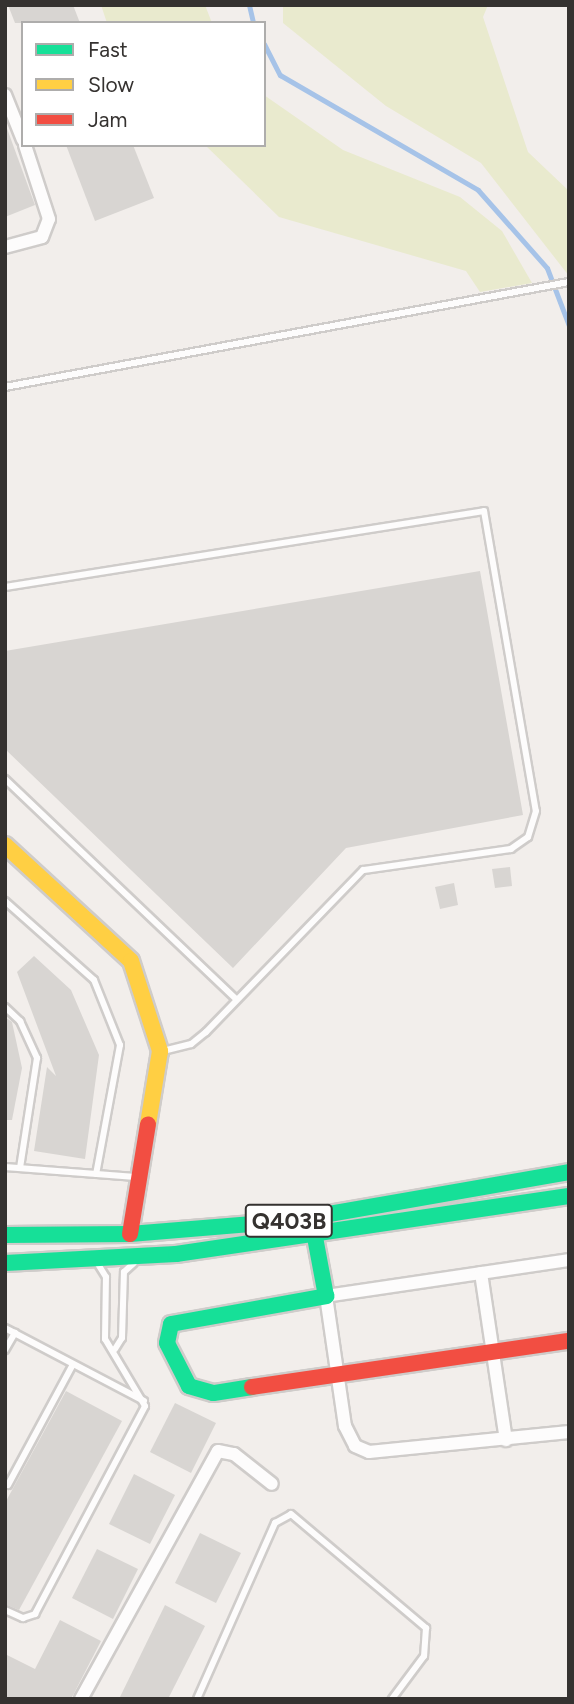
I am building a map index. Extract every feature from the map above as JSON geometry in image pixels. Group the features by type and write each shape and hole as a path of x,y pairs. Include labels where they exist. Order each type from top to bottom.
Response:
{"main road":[{"path":"6,845 131,961 160,1051 136,1177 130,1234"},
{"name":"Q403B","path":"5,1235 130,1234 289,1221 569,1172"},
{"path":"5,1263 143,1257 315,1237 569,1196"},
{"path":"315,1237 326,1296 171,1324 167,1343 197,1392 340,1376 493,1355 569,1341"}],"street":[{"path":"5,95 21,135"},
{"path":"5,247 42,237 49,219 26,147"},
{"path":"569,1260 326,1296 340,1376 345,1426 355,1446 369,1452 569,1432"},
{"path":"481,1273 506,1440"},
{"path":"81,1699 218,1451 234,1454 272,1485"}],"lane":[{"path":"5,387 569,282"},
{"path":"5,587 484,511 536,811 528,837 511,849 363,870 191,1044 160,1051"},
{"path":"5,779 235,998"},
{"path":"5,901 94,980 121,1045 96,1174"},
{"path":"5,1007 20,1021 37,1058 20,1168"},
{"path":"5,1167 136,1177"},
{"path":"115,1349 122,1338 124,1272 143,1257"},
{"path":"89,1261 102,1266 106,1277 105,1339 115,1349 144,1404"},
{"path":"5,1328 144,1404"},
{"path":"5,1350 15,1333"},
{"path":"8,1485 72,1366"},
{"path":"5,1610 23,1618 35,1614 144,1404"},
{"path":"197,1699 275,1523 291,1514 426,1628 424,1656 393,1699"}],"green space":[{"path":"101,5 205,5 211,21 106,21"},
{"path":"283,5 488,5 483,17 528,152 569,191 569,276 481,163 386,106 283,23"},
{"path":"266,96 343,150 460,197 502,231 532,283 480,292 466,271 279,217 207,147 266,147"}],"building":[{"path":"8,5 73,5 79,21 21,21 15,23"},
{"path":"5,123 35,205 5,217"},
{"path":"67,147 134,147 154,198 95,221"},
{"path":"480,571 523,815 346,848 233,968 5,749 5,651"},
{"path":"510,867 512,886 495,888 492,869"},
{"path":"454,883 458,905 440,909 435,887"},
{"path":"34,956 71,990 99,1055 85,1159 34,1151 47,1067 56,1076 17,972"},
{"path":"5,1017 12,1022 22,1068 12,1120 5,1120"},
{"path":"66,1391 122,1421 19,1610 5,1604 5,1503"},
{"path":"175,1403 216,1423 191,1473 150,1452"},
{"path":"134,1474 175,1495 150,1544 109,1524"},
{"path":"200,1533 241,1553 216,1603 175,1583"},
{"path":"97,1549 138,1569 113,1619 72,1598"},
{"path":"165,1605 205,1626 168,1699 119,1699"},
{"path":"60,1620 101,1641 71,1699 5,1699 5,1654 35,1669"}],"waterway":[{"path":"249,5 253,21"},
{"path":"266,48 280,75 478,190 547,268 569,326"}],"traffic: fast":[{"path":"5,1235 130,1234 289,1221 569,1172"},
{"path":"5,1263 176,1254 569,1196"},
{"path":"252,1387 213,1393 189,1386 167,1343 171,1324 326,1296 315,1237"}],"traffic: slow":[{"path":"5,845 131,961 160,1051 148,1124"}],"traffic: jam":[{"path":"130,1234 148,1124"},
{"path":"252,1387 569,1341"}]}
